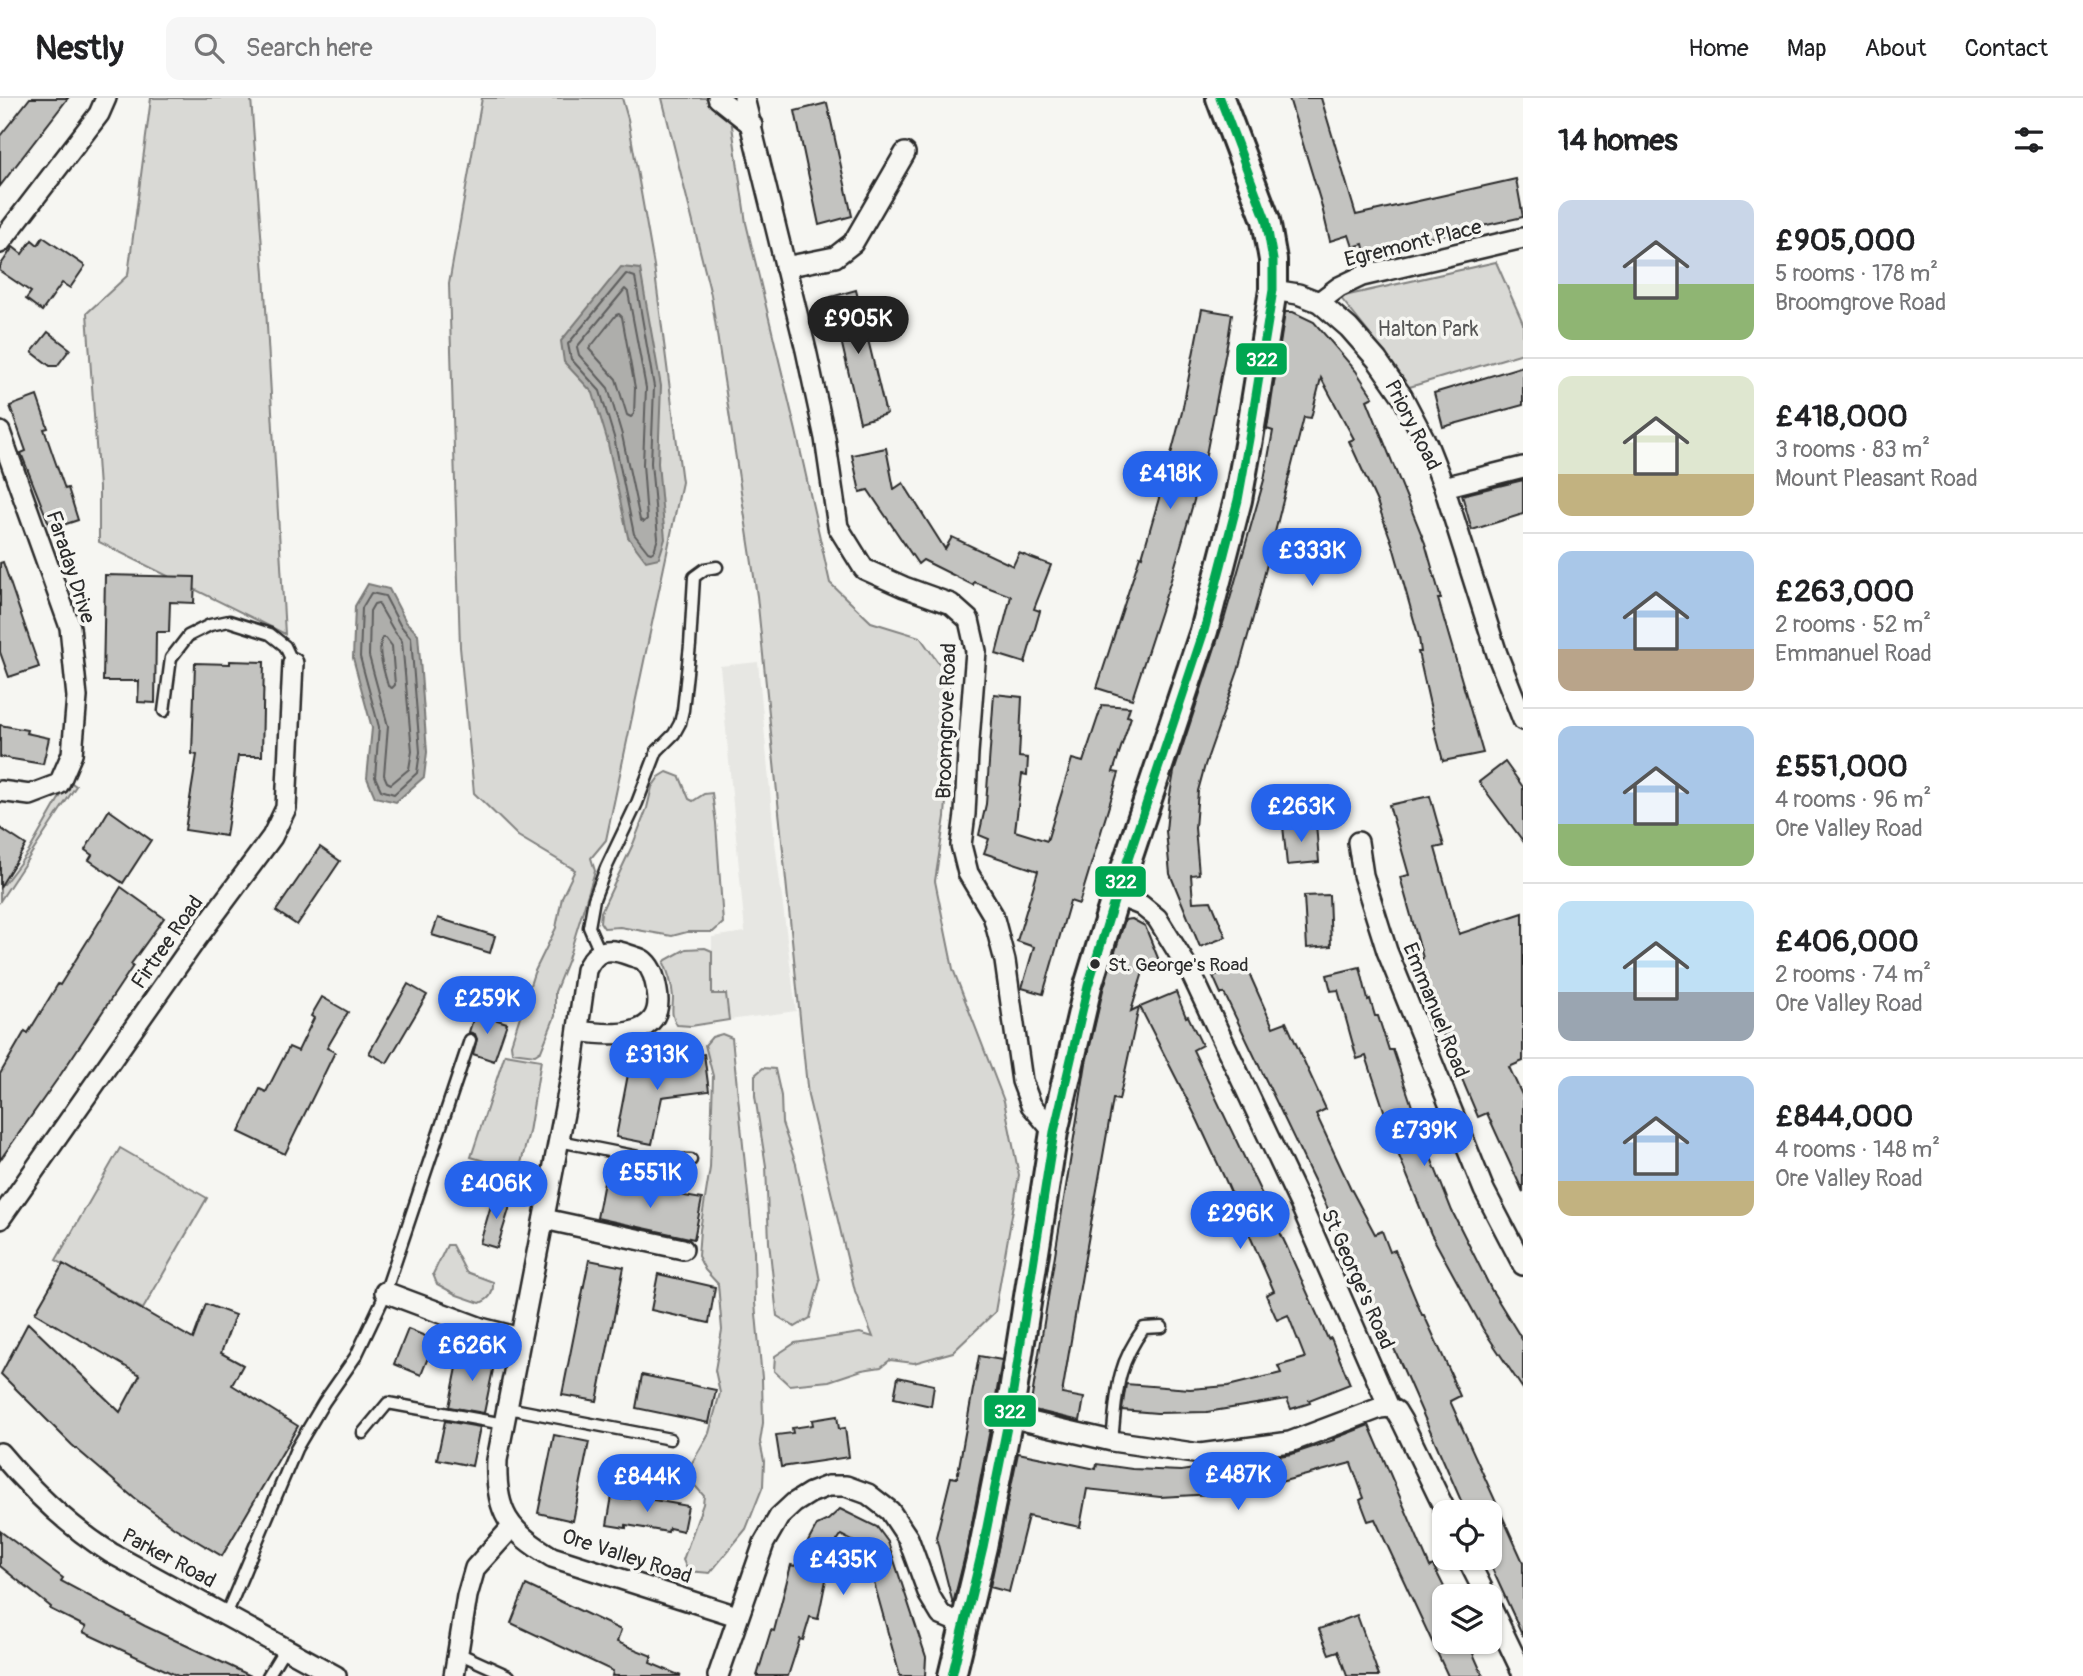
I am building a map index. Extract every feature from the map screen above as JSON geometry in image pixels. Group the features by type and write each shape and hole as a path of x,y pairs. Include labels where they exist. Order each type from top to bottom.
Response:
{"street":[{"path":"0,243 99,114 106,98"},
{"path":"718,98 752,125"},
{"name":"Broomgrove Road","path":"744,98 806,351 825,438 838,527 864,569 951,604 969,620 976,651 961,845 968,873 993,915 1005,961 1022,1081 1031,1105 1054,1132"},
{"path":"951,1676 983,1547 1009,1417 1054,1132 1088,986 1204,631 1238,500 1273,290 1273,260 1266,220 1220,98"},
{"path":"785,267 835,257 853,243 905,153"},
{"name":"Egremont Place","path":"1319,302 1362,275 1523,238"},
{"name":"Priory Road","path":"1273,290 1298,294 1319,302 1349,328 1377,360 1402,396 1427,444 1444,487 1497,654 1523,720"},
{"name":"Faraday Drive","path":"0,432 70,627 77,697 72,754 59,784 30,795 0,791"},
{"name":"Priory Road","path":"1444,487 1523,467"},
{"name":"Firtree Road","path":"0,1219 197,937 272,837 286,808 293,663"},
{"name":"Emmanuel Road","path":"1358,842 1363,875 1392,964 1484,1190 1523,1265"},
{"name":"St George's Road","path":"1116,895 1141,905 1157,918 1191,972 1291,1184 1389,1407 1396,1411 1402,1421 1440,1500"},
{"path":"579,1031 619,1035 643,1028 655,1015 658,998 653,975 644,961 618,951 600,952"},
{"name":"Ore Valley Road","path":"600,952 592,958 586,970 579,1031 497,1460 496,1487 512,1527 527,1542 552,1557 737,1616"},
{"path":"544,1219 683,1248"},
{"path":"386,1292 481,1328 520,1338"},
{"path":"1009,1417 1112,1441 1200,1454 1290,1442 1389,1407"},
{"name":"Parker Road","path":"0,1453 55,1511 91,1540 336,1676"},
{"path":"718,1676 764,1543 779,1517 794,1503 828,1486 846,1486 868,1494 890,1511 908,1538 929,1595 941,1615 965,1625"},
{"path":"454,1676 467,1596 475,1568 512,1527"},
{"path":"1502,1631 1523,1674"}],"lane":[{"path":"600,952 589,927 594,899 657,751 674,734 680,723 690,645 694,577 698,572 717,567"},
{"path":"163,711 171,659 188,636 210,625 229,621 270,634 285,646 293,663"},
{"path":"226,1615 296,1449 356,1356 386,1292 470,1040"},
{"path":"559,1141 649,1159 691,1160"},
{"path":"1112,1441 1121,1368 1132,1344 1144,1328 1162,1326"},
{"path":"363,1433 388,1404 507,1416 670,1439"},
{"path":"268,1676 285,1648"},
{"path":"458,1653 509,1676"}],"shaded area":[{"path":"758,662 774,834 796,1011 729,1020 726,994 712,994 712,937 745,932 720,666"}],"green space":[{"path":"151,98 251,98 285,634 99,542 99,488 87,313 128,275"},
{"path":"482,98 622,98 654,266 682,482 606,840 591,858 595,871 555,992 555,1016 541,1051 535,1055 512,1052 511,1044 534,973 556,928 562,897 575,870 518,836 474,793 460,647 449,284"},
{"path":"662,98 728,98 746,223 830,583 871,622 920,637 949,678 945,817 935,881 953,969 1004,1101 1019,1175 995,1312 953,1352 914,1363 890,1360 881,1367 829,1381 789,1385 774,1371 775,1356 795,1343 860,1333 873,1337 855,1291 808,1096 757,596 711,295"},
{"name":"Halton Park","path":"1496,262 1523,323 1523,353 1406,388 1372,337 1340,297"},
{"path":"667,772 680,777 689,799 693,801 704,794 712,793 723,923 713,932 687,932 672,936 620,927 604,928 600,922 601,912 633,844 652,787 659,777"},
{"path":"69,781 76,786 0,901 0,884 4,884 29,851"},
{"path":"705,948 712,951 712,994 726,994 729,1020 691,1026 677,1025 673,1015 671,983 664,963 686,949"},
{"path":"722,1034 732,1038 754,1252 755,1303 762,1378 763,1423 760,1442 764,1461 763,1486 746,1529 710,1573 688,1571 683,1560 704,1496 691,1481 689,1468 709,1433 720,1393 715,1370 722,1330 718,1284 705,1270 698,1256 710,1168 713,1076 705,1045 712,1037"},
{"path":"505,1054 541,1060 529,1132 519,1171 471,1157"},
{"path":"763,1068 775,1069 781,1096 782,1123 796,1164 820,1281 810,1318 795,1327 777,1316 769,1242 766,1166 755,1096 755,1075"},
{"path":"120,1148 207,1198 143,1309 56,1260"},
{"path":"447,1245 452,1245 466,1272 493,1282 491,1295 486,1300 480,1303 437,1284 433,1274"}],"water":[{"path":"621,267 640,269 661,386 658,463 665,539 659,558 646,561 628,537 607,439 593,393 564,362 561,341"},
{"path":"368,584 389,589 406,622 418,634 427,752 424,777 396,802 375,797 367,778 372,728 353,658 355,606"}],"building":[{"path":"30,98 68,98 0,186 0,136"},
{"path":"1289,98 1321,98 1356,215 1516,179 1523,217 1365,252 1363,244 1353,247 1349,235 1330,241"},
{"path":"827,103 852,216 819,225 795,111"},
{"path":"43,237 85,266 70,288 62,283 42,311 26,299 31,292 0,271 0,266 13,247 22,254 32,240 38,245"},
{"path":"856,290 886,414 860,422 831,297"},
{"path":"1202,309 1232,314 1228,340 1205,460 1170,583 1132,699 1097,688 1140,556 1142,557 1166,474 1182,412"},
{"path":"1285,312 1293,312 1314,322 1356,371 1373,397 1367,400 1425,543 1441,599 1438,599 1483,753 1443,761 1418,652 1421,652 1419,638 1393,546 1377,502 1349,441 1354,439 1321,378 1311,418 1304,417 1238,671 1198,791 1195,828 1199,874 1191,875 1193,902 1211,901 1226,937 1200,947 1170,874 1166,831 1169,800 1174,772 1224,620 1264,480 1273,431 1267,429"},
{"path":"48,332 70,349 57,366 50,366 32,352"},
{"path":"1523,366 1523,405 1443,427 1434,393"},
{"path":"37,396 48,428 44,429 78,520 51,529 21,453 26,451 10,406"},
{"path":"886,448 894,489 903,483 945,549 952,537 1013,566 1019,553 1051,565 1034,609 1040,611 1025,663 996,654 1011,596 974,582 973,585 923,560 918,564 868,490 860,492 852,455"},
{"path":"1523,480 1523,514 1472,530 1462,495"},
{"path":"3,562 39,667 9,677 0,652 0,563"},
{"path":"105,575 195,577 194,603 170,602 169,632 156,632 155,703 138,702 139,681 103,681"},
{"path":"230,661 264,662 262,756 238,756 226,836 185,830 197,755 192,754 195,663 230,664"},
{"path":"994,694 1022,697 1019,757 1028,758 1027,775 1022,774 1015,831 1047,841 1072,759 1083,762 1102,705 1130,707 1127,716 1131,717 1113,772 1119,773 1079,904 1070,901 1043,994 1022,988 1034,947 1017,941 1038,871 984,853 989,839 979,835 986,804"},
{"path":"0,725 49,738 43,764 0,757"},
{"path":"1505,762 1523,787 1523,841 1479,782"},
{"path":"1430,796 1444,846 1435,848 1459,934 1523,913 1523,1061 1509,1067 1523,1097 1523,1192 1487,1113 1478,1117 1440,1027 1419,960 1423,958 1400,877 1409,875 1389,805"},
{"path":"109,810 151,840 123,883 89,860 92,855 85,850"},
{"path":"1316,823 1319,862 1287,865 1283,826"},
{"path":"0,828 26,845 0,887"},
{"path":"320,847 340,861 297,925 276,911"},
{"path":"121,887 164,918 131,964 133,966 61,1074 0,1160 0,1074 25,1031 28,1033 58,984 60,985"},
{"path":"1329,895 1331,946 1307,948 1304,896"},
{"path":"438,918 495,936 490,953 432,935"},
{"path":"1132,919 1145,926 1160,963 1144,969 1131,1011 1139,1007 1119,1100 1113,1099 1084,1263 1062,1394 1084,1398 1080,1421 1030,1409 1086,1063 1103,990 1125,920"},
{"path":"1245,964 1273,1027 1286,1022 1326,1109 1316,1114 1351,1189 1375,1234 1382,1231 1390,1252 1395,1250 1422,1315 1452,1376 1460,1396 1450,1401 1495,1500 1461,1500 1338,1230 1224,993 1221,994 1213,976"},
{"path":"1360,967 1368,1000 1370,999 1375,1016 1378,1016 1389,1050 1393,1050 1420,1130 1452,1211 1491,1289 1523,1341 1523,1389 1483,1329 1431,1234 1399,1156 1366,1056 1357,1059 1338,990 1331,991 1327,975"},
{"path":"408,984 427,995 387,1063 369,1053"},
{"path":"1176,992 1202,1045 1193,1050 1328,1339 1331,1338 1350,1384 1291,1409 1287,1399 1207,1412 1157,1413 1122,1410 1126,1384 1190,1389 1228,1386 1281,1373 1278,1366 1305,1358 1288,1315 1277,1320 1266,1295 1274,1291 1225,1179 1140,1007"},
{"path":"322,997 348,1012 327,1048 335,1052 285,1154 239,1132 260,1089 266,1092 289,1047 298,1051 314,1018 311,1016"},
{"path":"475,1013 507,1023 494,1061 473,1054 477,1039 475,1034 469,1032"},
{"path":"704,1054 709,1091 662,1097 652,1144 616,1137 630,1064"},
{"path":"604,1182 702,1199 694,1239 597,1218"},
{"path":"494,1195 512,1200 497,1248 480,1243"},
{"path":"589,1260 624,1267 597,1401 562,1395"},
{"path":"63,1264 193,1339 206,1304 235,1315 221,1353 243,1365 232,1385 298,1426 222,1556 175,1528 134,1498 72,1445 1,1374 28,1323 120,1412 140,1375 35,1313"},
{"path":"658,1274 715,1287 709,1323 651,1310"},
{"path":"408,1329 435,1340 421,1375 394,1364"},
{"path":"460,1353 495,1360 484,1413 449,1407"},
{"path":"979,1356 1002,1360 968,1544 953,1604 936,1537 951,1477 957,1478"},
{"path":"642,1375 716,1390 709,1423 636,1408"},
{"path":"898,1377 934,1385 931,1406 894,1398"},
{"path":"837,1416 839,1429 845,1428 849,1457 781,1467 776,1435 793,1433 792,1428 813,1425 812,1420"},
{"path":"445,1421 480,1427 472,1466 437,1459"},
{"path":"1369,1425 1430,1567 1432,1566 1432,1570 1436,1570 1442,1584 1432,1584 1432,1642 1375,1519 1368,1521 1360,1500 1364,1498 1351,1463 1273,1484 1214,1494 1160,1497 1087,1489 1080,1527 1028,1516 1009,1592 990,1587 1018,1453 1096,1469 1097,1464 1181,1471 1292,1454"},
{"path":"554,1435 589,1442 573,1521 538,1513"},
{"path":"612,1496 630,1499 631,1496 688,1506 683,1531 669,1528 668,1532 626,1525 626,1528 607,1525"},
{"path":"840,1509 877,1527 888,1542 926,1657 925,1676 900,1676 871,1572 860,1545 841,1535 816,1572 827,1575 818,1619 810,1617 788,1676 757,1676 771,1630 774,1631 791,1565 795,1566 817,1525 828,1520"},
{"path":"1502,1516 1523,1562 1523,1636 1502,1590 1502,1584 1499,1584 1493,1570 1502,1570"},
{"path":"0,1531 63,1578 61,1581 145,1626 251,1676 178,1676 83,1632 86,1627 50,1609 51,1607 0,1566"},
{"path":"526,1585 621,1630 617,1642 652,1656 650,1663 681,1676 612,1676 613,1671 511,1623"},
{"path":"1357,1615 1379,1676 1347,1676 1338,1651 1329,1654 1319,1629"},
{"path":"1438,1654 1473,1654 1483,1676 1448,1676"}],"transit line":[{"name":"322","path":"952,1676 983,1547 1009,1417 1054,1132 1088,986 1204,631 1238,500 1249,439 1273,290 1273,260 1266,220 1220,98"}],"place":[{"name":"St. George's Road","path":"1095,964"}]}
